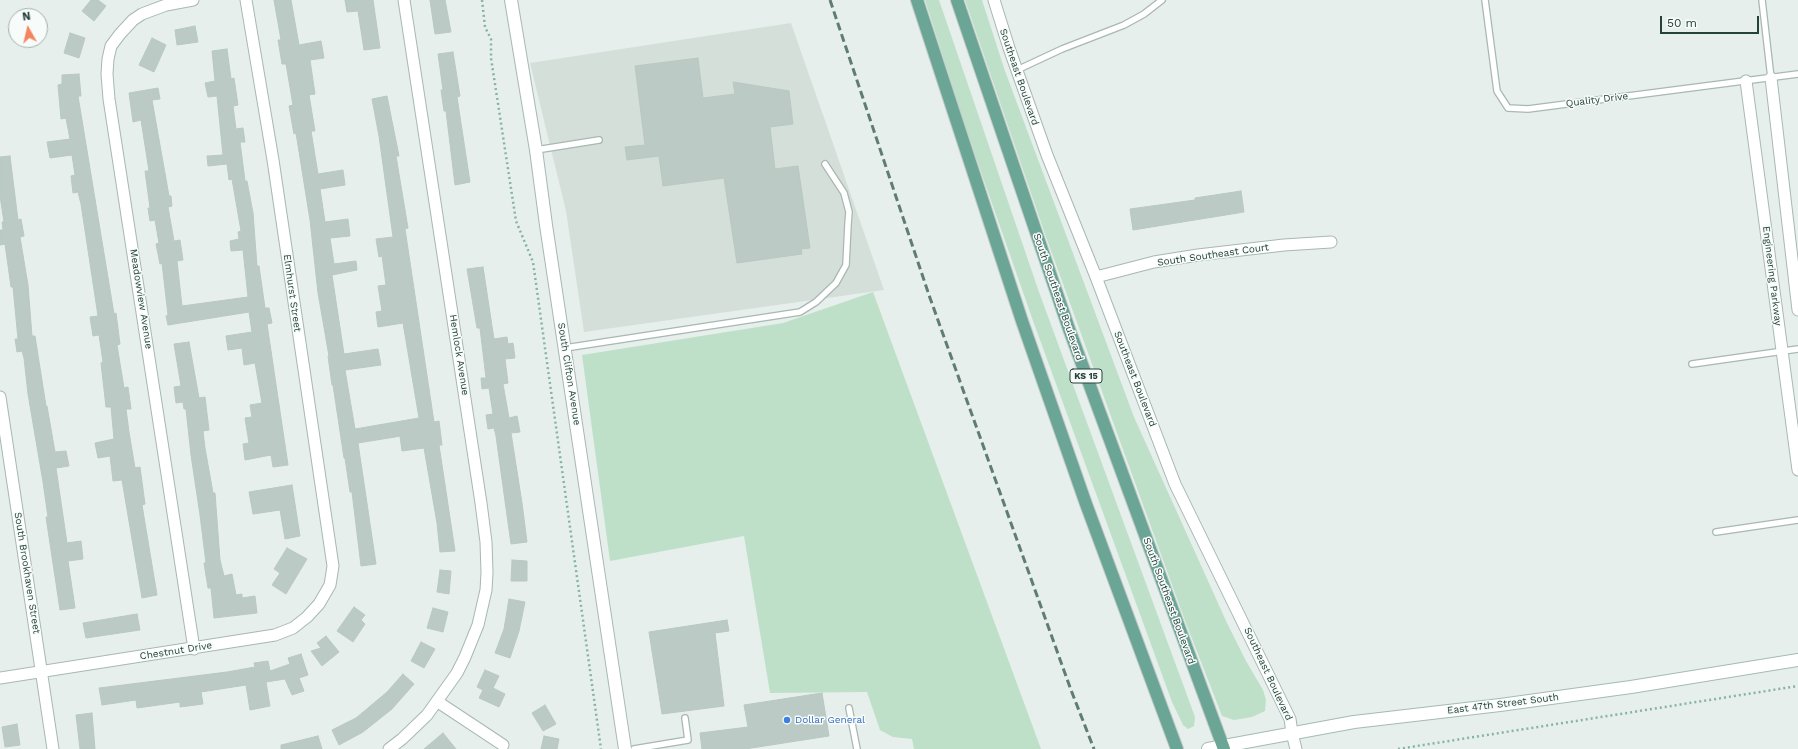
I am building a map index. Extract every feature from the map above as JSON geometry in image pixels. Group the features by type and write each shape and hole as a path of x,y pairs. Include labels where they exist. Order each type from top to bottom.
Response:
{"main road":[{"path":"917,0 1022,321 1086,504 1176,749"},
{"name":"South Southeast Boulevard","path":"957,0 1069,329 1223,748"}],"street":[{"name":"Meadowview Avenue","path":"193,0 166,5 152,10 142,14 129,24 112,46 108,59 107,74 109,99 194,649"},
{"name":"Elmhurst Street","path":"246,0 274,167 333,566 330,585"},
{"name":"Hemlock Avenue","path":"389,749 415,727 438,702 457,673 478,625 486,590 486,542 480,497 404,0"},
{"name":"South Clifton Avenue","path":"511,0 536,150 625,749"},
{"name":"Southeast Boulevard","path":"994,0 1047,155 1096,277 1175,484 1290,719 1296,749"},
{"path":"1771,78 1798,310"},
{"name":"Engineering Parkway","path":"1746,81 1798,470"},
{"name":"South Southeast Court","path":"1096,277 1154,262 1198,255 1284,245 1331,242"},
{"name":"South Brookhaven Street","path":"0,397 53,749"},
{"name":"Chestnut Drive","path":"0,678 194,649 275,635 293,628 307,617 320,604 330,585"},
{"name":"East 47th Street South","path":"1208,749 1223,748 1292,733 1354,722 1500,705 1631,687 1798,660"},
{"path":"438,702 503,744"}],"lane":[{"path":"1017,70 1075,44 1124,25 1144,14 1162,0"},
{"name":"Quality Drive","path":"1485,0 1497,91 1508,108 1528,109 1798,74"},
{"path":"1762,0 1771,78"},
{"path":"536,150 599,140"},
{"path":"565,348 800,312 816,302 836,283 846,265 849,212 847,202 844,193 825,164"},
{"path":"1692,364 1798,349"},
{"path":"1716,532 1798,520"},
{"path":"849,708 857,749"},
{"path":"634,749 688,740 685,718"}],"path":[{"path":"482,0 485,27 491,39 491,58 516,221 533,262 601,749"},
{"path":"1398,749 1798,686"}],"shaded area":[{"path":"791,23 884,290 584,332 566,211 530,63"}],"green space":[{"path":"925,0 939,0 1039,292 1195,717 1194,726 1188,729 1183,725 1172,702 1032,318 966,129"},
{"path":"965,0 982,0 1005,71 1134,417 1227,623 1246,661 1263,690 1266,700 1265,711 1252,717 1234,720 1222,716 1184,618 1046,237"},
{"path":"873,292 1041,749 914,749 912,739 893,737 880,730 867,692 770,693 744,536 610,561 582,355 783,323"}],"building":[{"path":"91,0 98,0 106,6 94,21 82,11"},
{"path":"274,0 291,0 299,45 321,41 324,58 310,60 315,94 309,95 315,131 311,131 318,174 343,170 345,185 320,189 325,222 348,219 350,236 330,238 334,264 356,261 357,270 332,275 344,354 378,349 381,365 345,370 355,429 419,418 403,323 378,327 376,312 382,311 378,286 386,285 382,256 379,257 376,239 393,237 379,136 372,99 387,96 399,156 396,156 408,228 405,229 434,422 439,421 442,445 439,445 455,551 440,552 437,523 424,448 402,451 400,436 358,443 376,564 361,566 352,492 350,492 344,458 318,293 310,220 296,133 294,134 289,106 293,105 286,64 282,64 278,40 281,40"},
{"path":"345,0 373,0 380,48 364,50 358,11 347,12"},
{"path":"430,0 445,0 451,32 435,34"},
{"path":"195,26 198,42 177,45 175,30"},
{"path":"70,33 85,38 79,58 64,53"},
{"path":"152,38 166,45 154,72 139,65"},
{"path":"227,49 231,79 234,78 238,105 233,106 236,129 243,128 245,142 240,142 245,181 247,181 253,213 257,266 259,266 265,308 269,308 272,323 267,324 288,465 273,467 271,455 245,460 243,444 249,443 245,418 252,417 250,405 262,403 255,363 244,365 242,348 228,350 226,336 252,332 249,312 168,325 162,263 160,264 156,244 159,243 155,220 150,221 148,208 150,208 145,171 149,171 141,120 133,122 129,93 158,88 160,99 152,100 169,196 171,196 172,206 168,207 174,241 180,240 183,260 177,261 182,306 248,297 243,250 231,251 230,241 239,239 238,232 241,231 232,179 229,180 227,164 208,166 207,156 223,155 217,96 208,97 205,83 215,81 212,51"},
{"path":"453,52 460,96 457,97 470,182 455,185 446,111 444,111 441,90 443,90 438,54"},
{"path":"698,58 703,98 735,94 733,82 789,91 793,124 770,127 775,169 798,166 810,248 801,249 802,254 737,263 724,178 663,186 659,156 627,160 625,147 645,145 635,66"},
{"path":"79,74 81,96 78,96 114,314 116,313 120,344 117,345 124,388 128,387 131,409 126,409 129,432 135,468 140,467 145,504 142,505 157,595 142,598 122,480 113,481 110,456 98,458 95,443 114,439 111,407 106,407 101,363 103,362 99,335 93,336 90,317 98,316 81,204 78,192 73,193 71,176 75,175 72,155 50,158 47,142 70,139 66,118 61,119 58,85 62,84 62,75"},
{"path":"10,156 18,220 21,219 24,236 20,237 28,285 32,336 35,336 55,452 66,451 69,466 56,468 67,543 81,541 83,559 68,561 75,608 60,610 46,517 48,517 43,482 28,394 24,358 22,351 17,352 15,339 18,339 13,287 11,287 5,244 0,245 0,230 3,230 2,222 4,222 0,196 0,157"},
{"path":"1241,191 1244,212 1133,230 1130,209 1195,200 1195,198"},
{"path":"483,267 494,339 507,337 508,344 513,343 515,358 505,359 508,383 503,384 509,418 517,416 520,432 511,433 527,542 511,544 496,436 494,428 488,429 486,415 493,414 489,388 482,389 481,378 486,378 480,328 477,328 467,269"},
{"path":"189,342 199,398 205,397 209,430 203,431 213,493 215,493 220,560 224,576 232,574 236,595 242,594 242,598 255,596 257,613 214,618 211,588 208,588 204,563 206,563 186,409 184,409 183,402 176,403 174,387 181,386 174,344"},
{"path":"292,485 300,536 285,539 280,510 253,514 249,492"},
{"path":"287,548 307,559 286,594 272,585 280,573 274,569"},
{"path":"512,560 527,561 527,581 511,581"},
{"path":"440,570 451,571 449,594 437,592"},
{"path":"509,599 525,602 519,631 510,658 495,653 504,629"},
{"path":"354,607 365,615 361,620 365,624 353,642 337,631"},
{"path":"433,608 448,612 443,632 427,628"},
{"path":"137,614 140,630 86,638 83,623"},
{"path":"727,620 729,631 715,633 724,706 662,714 649,632"},
{"path":"326,636 339,652 322,666 311,651 321,648 317,643"},
{"path":"421,642 435,649 424,668 411,661"},
{"path":"301,654 308,675 299,678 304,691 292,695 285,679 266,682 270,706 250,710 246,685 201,692 203,704 180,707 180,702 137,708 136,700 102,705 99,688 227,672 255,667 254,663 268,661 270,671 290,664 288,658"},
{"path":"485,670 499,676 493,688 505,694 499,707 479,698 483,690 477,687"},
{"path":"403,674 414,684 392,709 363,732 339,745 332,730 356,718 387,692"},
{"name":"Dollar General","path":"822,693 829,736 745,749 702,749 700,733 748,727 744,705"},
{"path":"545,705 556,724 543,731 532,713"},
{"path":"92,713 95,749 80,749 76,715"},
{"path":"17,724 20,745 5,747 2,727"},
{"path":"443,733 456,749 424,749"},
{"path":"318,736 322,749 281,749 281,745"},
{"path":"544,736 559,739 557,749 541,749"}],"railway":[{"path":"830,0 930,298 1071,690 1094,749"}],"place":[{"name":"Dollar General","path":"787,720"}]}
